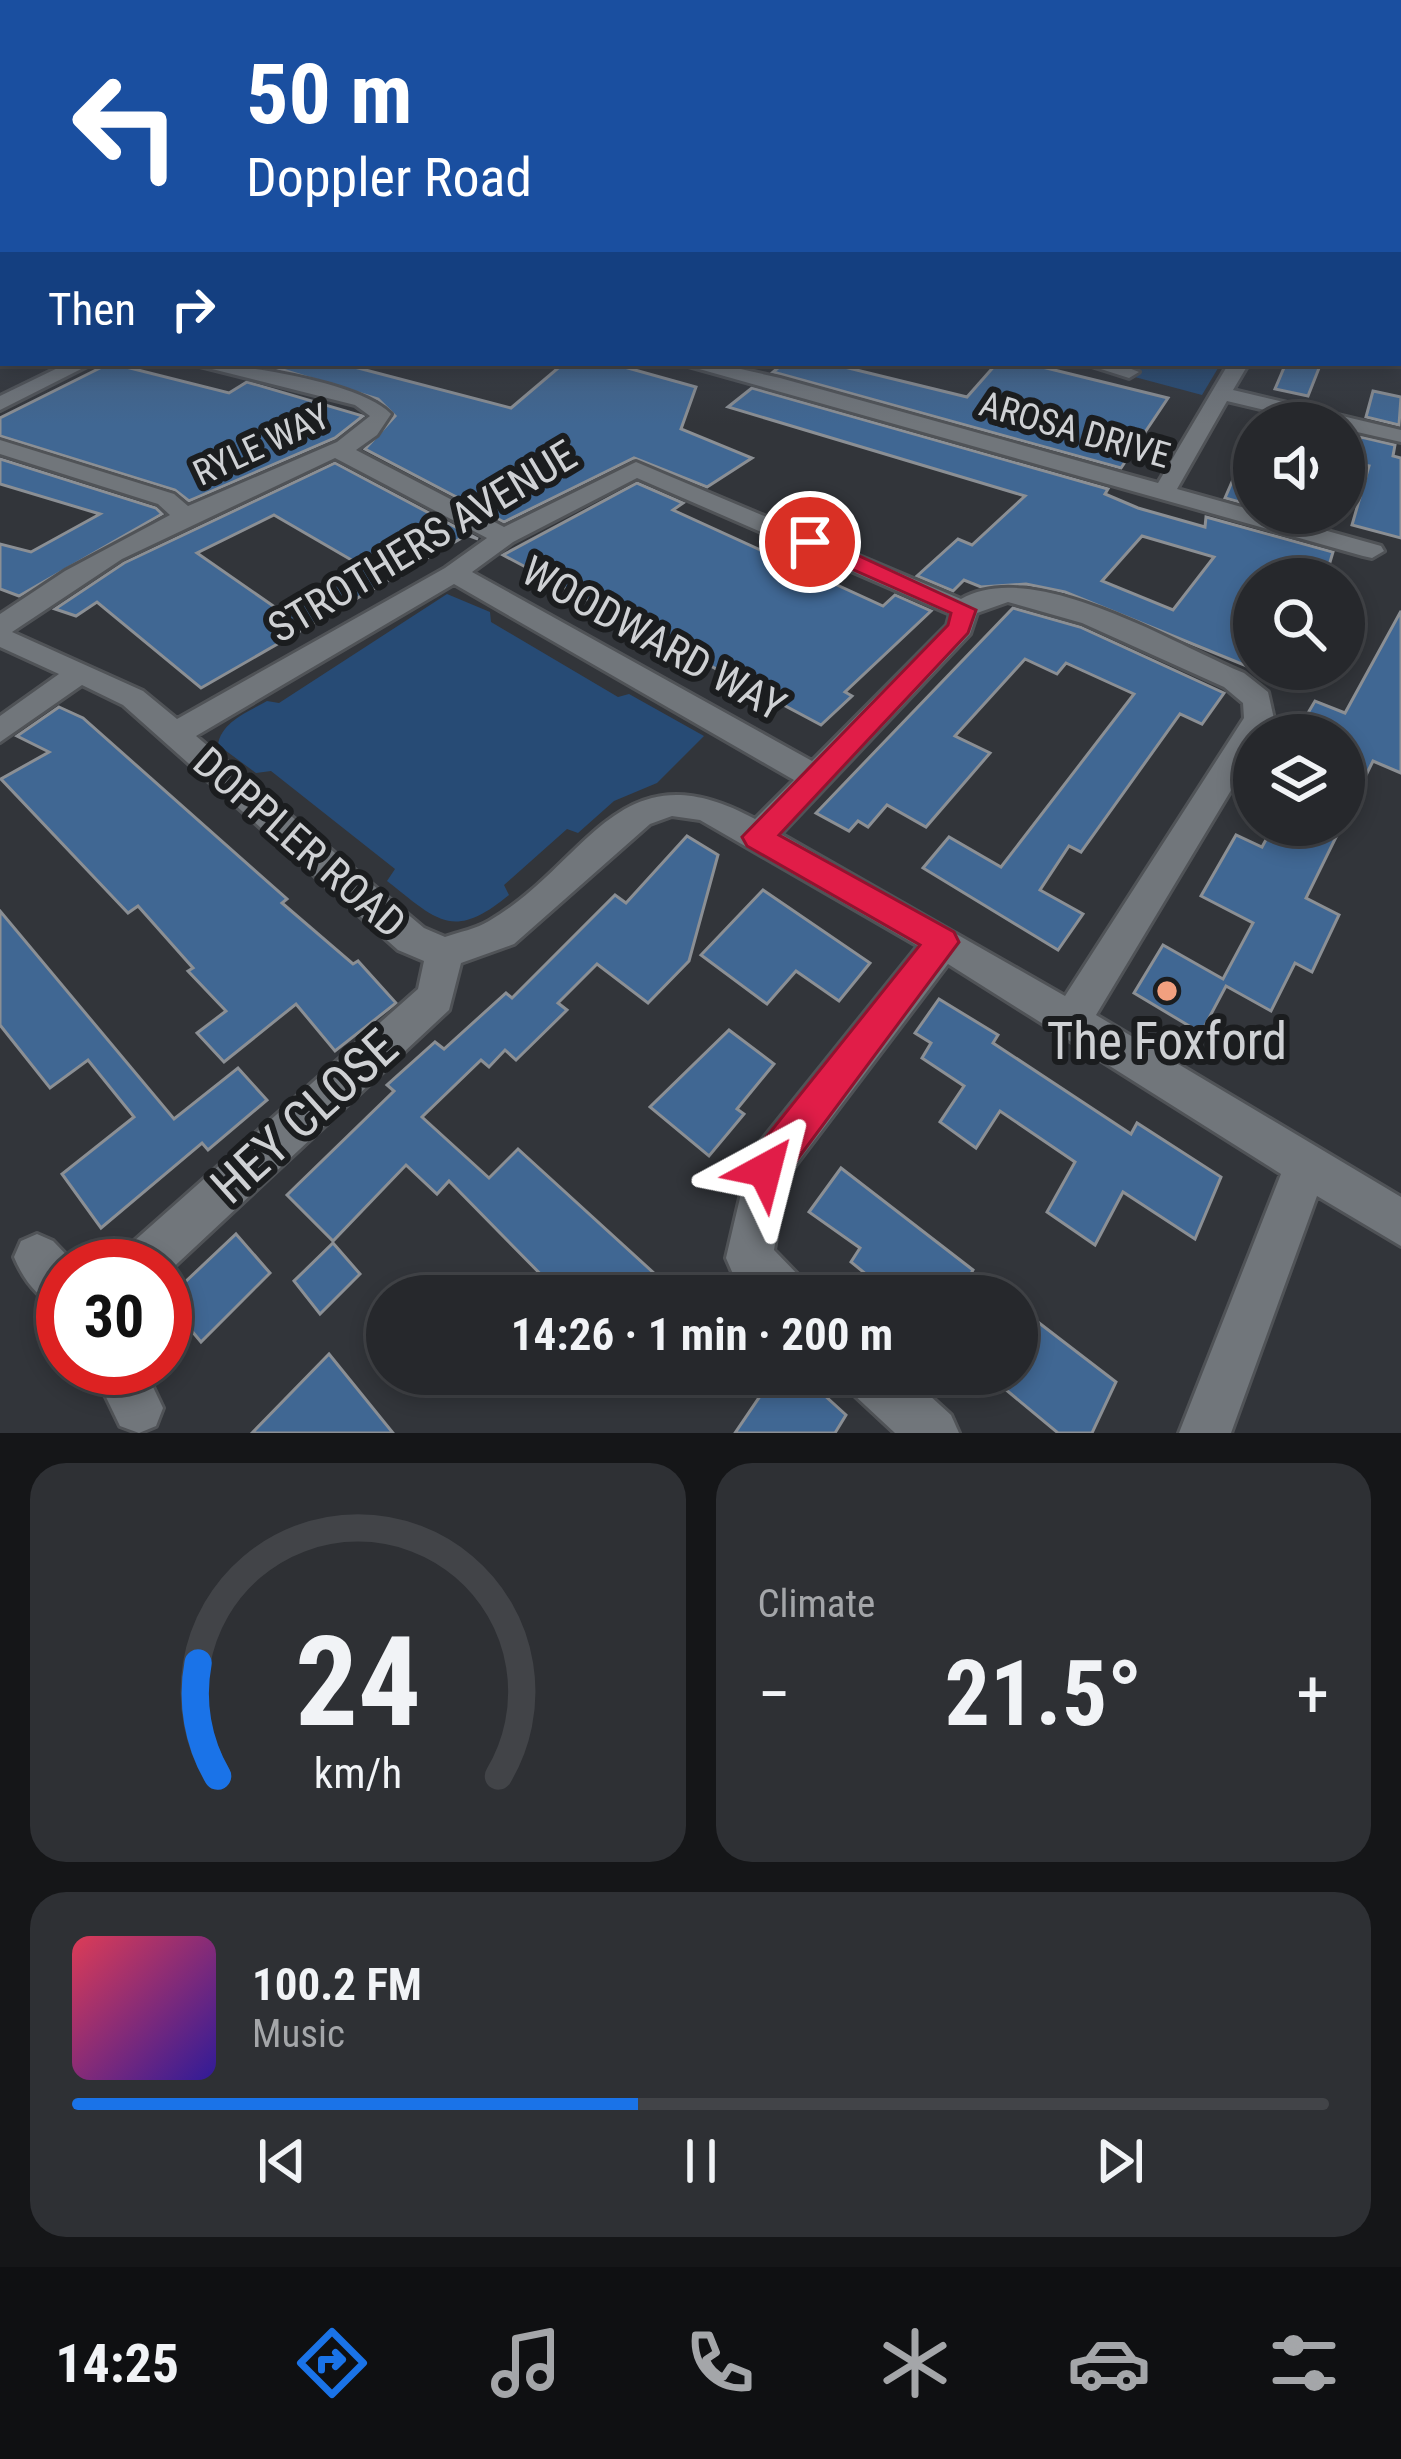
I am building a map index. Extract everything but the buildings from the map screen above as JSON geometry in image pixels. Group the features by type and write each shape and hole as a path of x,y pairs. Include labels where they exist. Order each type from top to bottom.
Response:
{"street":[{"path":"0,404 77,366"},
{"name":"RYLE WAY","path":"0,627 52,587 316,456 337,452 374,428 381,414 374,407 210,366"},
{"name":"AROSA DRIVE","path":"701,366 773,382 1372,551"},
{"path":"1104,366 1129,372"},
{"path":"1164,492 1237,366"},
{"path":"1223,394 1401,436"},
{"path":"0,447 166,499 187,518"},
{"path":"337,452 355,456 505,537"},
{"name":"STROTHERS AVENUE","path":"175,734 454,573 505,537 636,469 964,610"},
{"name":"WOODWARD WAY","path":"454,573 813,776"},
{"path":"758,837 960,628 964,610 975,599 996,594 1045,601 1234,680 1258,699 1259,719 1071,1020"},
{"name":"DOPPLER ROAD","path":"0,637 47,652 78,674 133,698 411,939 444,952 501,933 638,815 672,804 707,808 943,942 1401,1223"},
{"path":"0,731 78,674"},
{"path":"765,1275 749,1258 765,1170 943,942"},
{"name":"HEY CLOSE","path":"170,1239 435,998 444,952"},
{"path":"1205,1433 1306,1166"},
{"path":"892,1395 933,1433"}],"shaded area":[{"path":"1124,366 1219,366 1202,395 1131,376 1135,369"},
{"path":"447,594 490,612 491,622 618,697 629,694 704,736 657,783 614,801 578,833 567,829 504,885 509,895 473,918 459,921 420,907 387,881 395,869 271,771 256,773 218,745 224,730 237,719 267,701 279,703"}],"place":[{"name":"The Foxford","path":"1167,991"}],"route":[{"path":"765,1170 943,942 758,837 960,628 964,610 810,542"}]}
